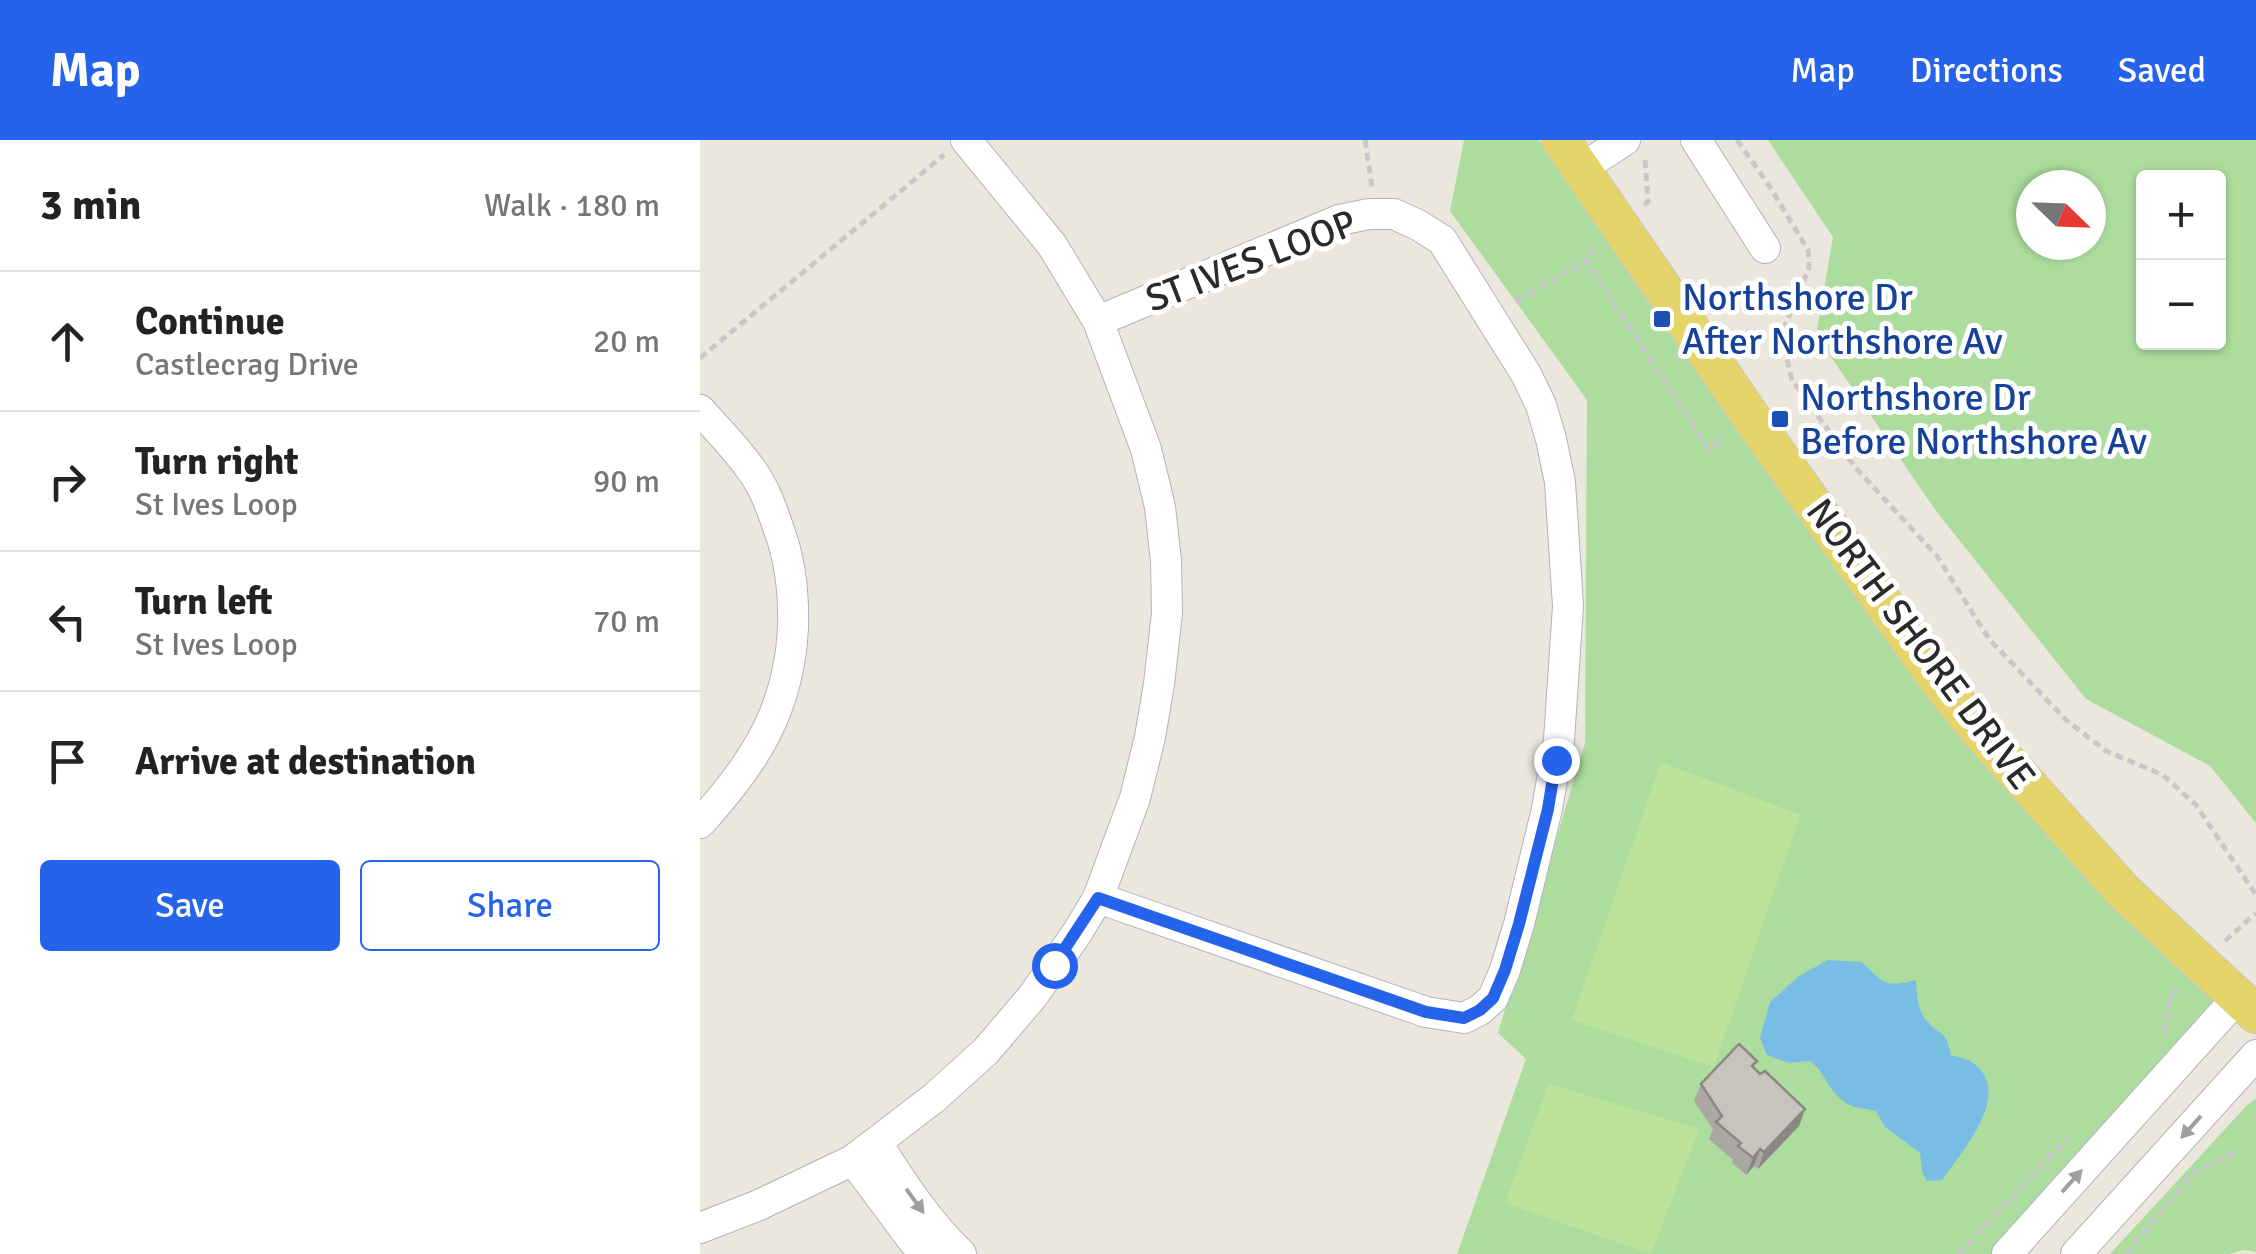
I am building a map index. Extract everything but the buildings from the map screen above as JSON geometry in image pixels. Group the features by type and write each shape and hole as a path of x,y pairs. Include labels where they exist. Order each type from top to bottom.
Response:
{"main road":[{"name":"NORTH SHORE DRIVE","path":"1571,154 1936,677 2124,892 2246,1006"}],"street":[{"path":"1571,154 1626,140"},
{"path":"1696,140 1765,248"},
{"path":"700,1228 759,1205 865,1152 986,1051 1032,997 1098,898 1135,798 1150,737 1167,612 1160,507 1146,448 1098,321 1052,245 959,144"},
{"name":"ST IVES LOOP","path":"1098,321 1339,220 1394,214 1418,225 1442,240 1526,374 1540,405 1560,482 1568,606 1554,780 1505,970 1493,998 1480,1010 1464,1018 1426,1012 1098,898"},
{"path":"700,410 752,469 771,506 792,576 793,608 791,658 782,698 747,767 700,823"},
{"path":"2008,1254 2246,1006"},
{"path":"2076,1254 2256,1055"},
{"path":"865,1152 914,1242 926,1254"},
{"path":"865,1152 961,1254"}],"path":[{"path":"1364,140 1376,214"},
{"path":"1737,140 1808,250 1809,268 1780,335 1792,380 1854,466 1937,556 1989,639 2066,720 2106,751 2163,775 2196,805 2256,895"},
{"path":"700,358 959,144"},
{"path":"1490,318 1586,260"},
{"path":"2163,1042 2170,998 2200,964 2256,913"},
{"path":"1958,1254 2074,1132"},
{"path":"2125,1254 2193,1174 2234,1152"}],"green space":[{"path":"1464,140 1538,140 1581,169 1982,734 2237,998 2007,1254 1457,1254 1526,1059 1498,1033 1585,743 1587,400 1450,211"},
{"path":"1768,140 2256,140 2256,823 2210,766 2086,699 1936,511 1816,335 1833,237"},
{"path":"1661,762 1800,815 1714,1067 1572,1020"},
{"path":"1549,1084 1699,1129 1651,1254 1505,1203"},
{"path":"2256,1099 2256,1252 2110,1254 2248,1104"}],"water":[{"path":"1828,960 1862,962 1880,979 1891,983 1916,980 1921,1012 1945,1037 1951,1055 1971,1062 1985,1075 1989,1090 1987,1106 1971,1139 1942,1180 1927,1181 1920,1153 1885,1127 1876,1111 1843,1101 1810,1061 1789,1063 1767,1055 1760,1038 1770,1002 1799,976"}],"place":[{"name":"Northshore Dr After Northshore Av","path":"1662,319"},
{"name":"Northshore Dr Before Northshore Av","path":"1780,419"}],"route":[{"path":"1054,965 1098,898 1426,1012 1464,1018 1493,998 1505,970 1548,809 1556,760"}]}
